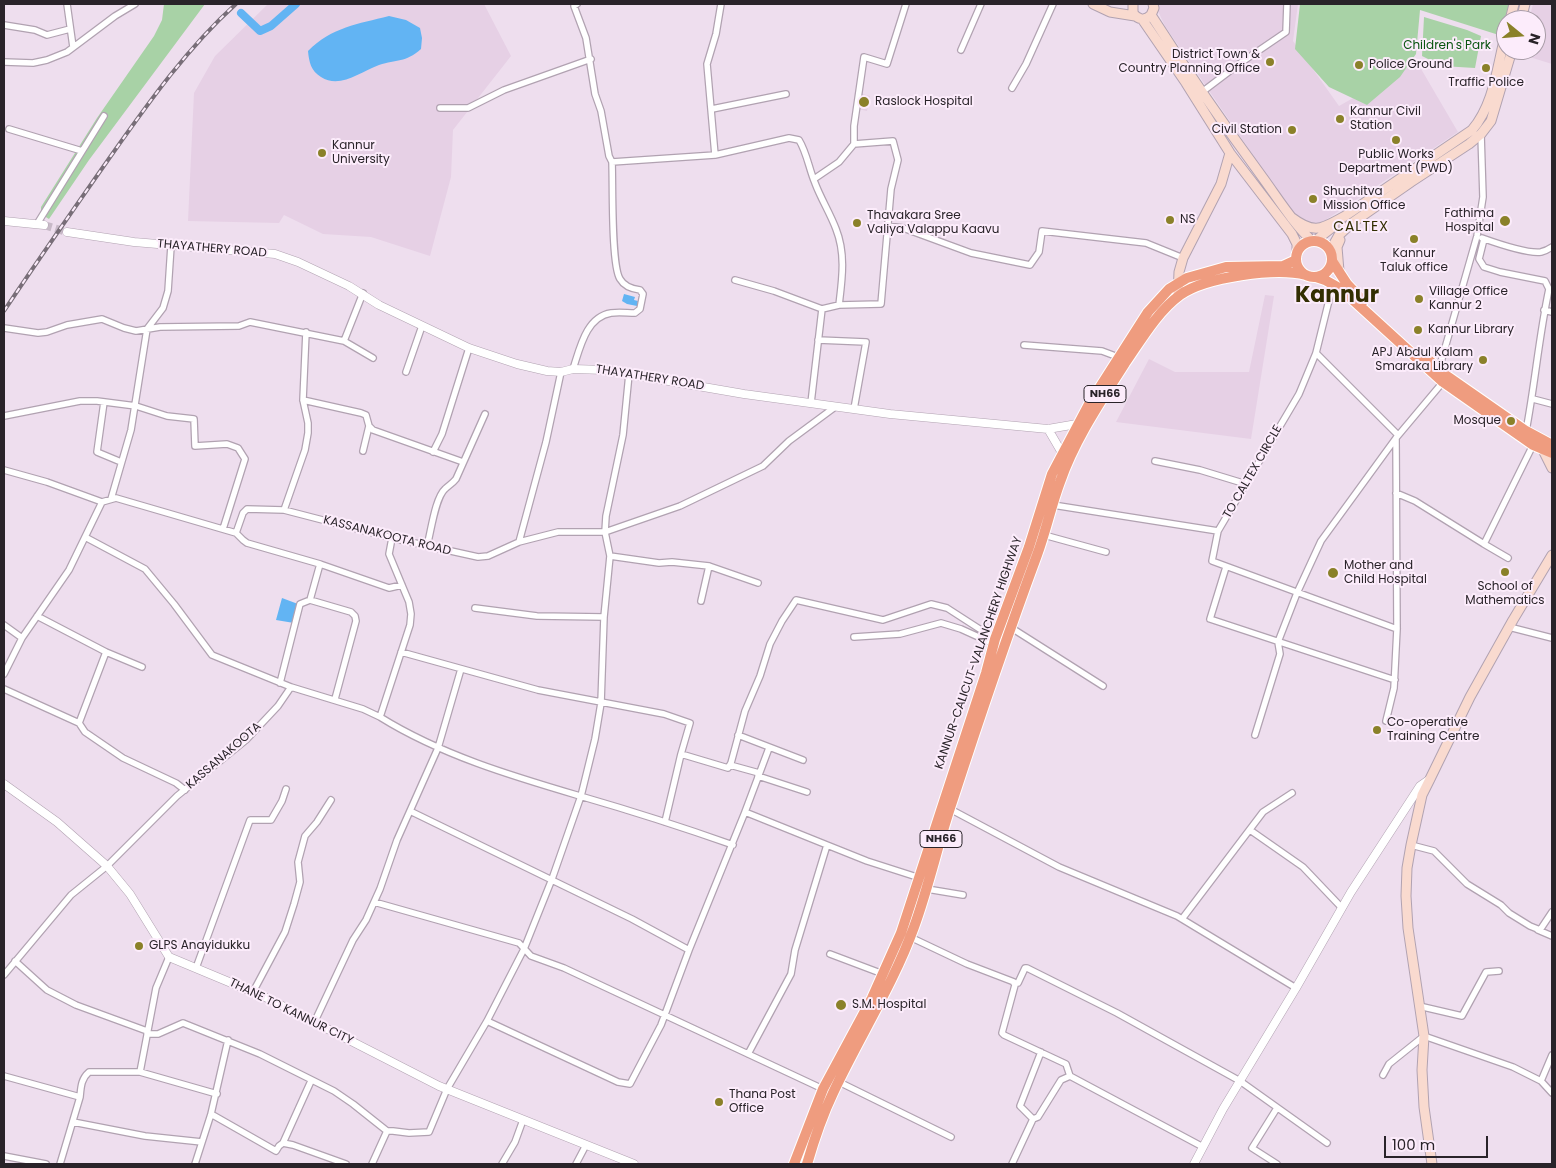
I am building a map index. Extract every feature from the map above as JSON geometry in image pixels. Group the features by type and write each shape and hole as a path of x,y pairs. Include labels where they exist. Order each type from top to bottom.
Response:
{"highway":[{"name":"NH66","path":"1296,257 1302,245 1314,241"},
{"path":"1314,241 1325,244 1339,272 1355,292 1360,302 1443,382 1549,449"},
{"path":"1311,276 1326,272 1331,256"},
{"path":"1296,257 1299,269 1311,276 1333,284 1360,302 1447,376 1526,431 1535,441"},
{"name":"KANNUR-CALICUT-VALANCHERY HIGHWAY","path":"806,1164 814,1139 839,1082 894,975 910,936 927,889 977,723 1044,535 1066,455 1077,424 1148,312 1169,289 1187,278 1226,267 1283,266 1296,257"},
{"name":"KANNUR-CALICUT-VALANCHERY HIGHWAY","path":"794,1164 823,1089 858,1026 901,933 995,641 1029,547 1045,494 1066,455 1134,349 1156,319 1178,296 1191,288 1233,277 1272,272 1296,272 1311,276"}],"main road":[{"path":"1093,4 1110,12 1143,17 1154,8 1153,4"},
{"path":"1133,4 1132,10 1143,17 1202,92 1299,229 1314,241 1411,182 1481,134 1491,121 1509,60"},
{"path":"1143,17 1230,153 1292,234 1297,244 1296,257"},
{"path":"1291,216 1304,226 1316,228 1348,220 1472,130 1485,111 1499,60"},
{"path":"1178,296 1183,258 1221,184 1230,153"},
{"path":"1331,256 1339,235 1348,220"},
{"path":"1339,272 1337,247 1348,220"},
{"path":"1549,449 1552,468"},
{"path":"1432,1164 1424,1107 1422,1070 1424,1036 1411,955 1406,896 1407,868 1411,845 1422,796 1430,779 1470,697 1552,555"}],"street":[{"path":"66,4 73,47"},
{"path":"4,62 33,63 67,52 115,16 135,4"},
{"path":"573,368 590,325 600,316 610,313 635,313 640,309 643,297 640,290 631,289 620,280 618,272 615,252 612,162 609,156 601,111 595,94 591,59 586,38 574,6 577,4"},
{"path":"715,155 707,64 722,4"},
{"path":"814,180 839,162 854,144 854,126 864,57 887,64 906,4"},
{"path":"961,50 981,4"},
{"path":"1012,88 1026,64 1053,4"},
{"path":"1202,92 1286,32 1287,4"},
{"path":"4,25 35,30 47,35 70,29"},
{"path":"440,108 468,108 504,90 591,59"},
{"path":"712,110 786,94"},
{"path":"4,221 41,225 82,151 104,116"},
{"path":"10,129 82,151"},
{"path":"1439,369 1477,236 1483,197 1481,134 1472,130"},
{"path":"612,162 715,155 793,137 799,140 814,180 837,231 842,251 843,273 838,306"},
{"path":"735,280 774,290 822,309 838,306 881,304 891,189 898,160 893,141 854,144"},
{"path":"887,226 903,228 972,253 1030,265 1040,252 1042,231 1146,244 1183,258"},
{"name":"THAYATHERY ROAD","path":"67,232 171,246 275,254 298,262 363,294 380,305 469,348 547,371 560,372 573,368 605,370 744,394 890,414 1048,429 1077,424"},
{"path":"1477,236 1534,251 1541,252 1552,247"},
{"path":"1484,239 1479,259 1484,267 1545,281 1549,288 1544,310 1533,399 1526,431"},
{"path":"111,499 131,430 147,330 163,308 168,291 171,246"},
{"name":"TO CALTEX CIRCLE","path":"1053,505 1218,531 1299,394 1316,353 1333,284"},
{"path":"344,341 363,294"},
{"path":"812,403 822,309"},
{"path":"1544,310 1552,312"},
{"path":"4,328 38,333 102,319 136,331 160,328 239,326 250,322 344,341 374,358"},
{"path":"406,372 422,326"},
{"path":"284,510 305,450 308,423 304,400 306,332"},
{"path":"818,340 866,342 854,409"},
{"path":"1024,345 1102,351 1118,357"},
{"path":"433,452 442,434 469,348"},
{"path":"1316,353 1397,437 1395,680 1386,721"},
{"path":"519,542 546,442 560,372"},
{"path":"15,961 47,990 76,1005 147,1032 158,1034 183,1023 260,1054 334,1091 353,1104 386,1132 429,1132 447,1089 487,1021 524,949 552,879 581,796 595,739 601,703 604,617 610,556 605,532 608,505 623,435 630,374"},
{"path":"1255,735 1280,654 1278,642 1297,593 1321,542 1397,437 1443,382"},
{"path":"1533,399 1552,404"},
{"path":"304,400 361,412 366,415 369,426 363,451"},
{"path":"4,416 80,402 104,402 136,406 167,416 194,419 195,446 227,444 238,448 245,459 223,529"},
{"path":"104,402 97,452 121,462"},
{"name":"KASSANAKOOTA ROAD","path":"236,533 243,513 247,509 284,510 392,538 478,557 488,556 519,542 558,532 605,532 680,506 763,466 789,442 835,407"},
{"path":"428,546 438,500 444,489 451,486 456,479 485,414"},
{"path":"369,426 373,430 464,462"},
{"path":"1048,429 1066,455"},
{"path":"1484,544 1535,441"},
{"path":"1155,461 1200,470 1246,484"},
{"path":"4,470 47,482 102,502 116,498 223,529 236,533 248,542 389,588 402,585"},
{"path":"1396,493 1430,510 1508,558"},
{"path":"4,674 22,638 69,570 102,502"},
{"path":"1218,531 1212,561 1396,629"},
{"path":"1044,535 1106,552"},
{"path":"85,537 145,569 212,655 291,687 363,709 438,748 523,780 581,796 733,845"},
{"path":"380,717 410,626 411,614 402,585 389,554 392,538"},
{"path":"610,556 659,563 672,562 709,566 758,583"},
{"path":"310,600 320,564"},
{"path":"702,601 709,566"},
{"path":"1226,567 1210,619 1395,680"},
{"path":"280,683 300,604 310,600 351,612 355,616 356,621 335,699"},
{"path":"681,754 728,768 745,711 760,676 770,644 796,600 883,620 931,604 947,608 995,641"},
{"path":"475,608 542,617 604,617"},
{"path":"37,616 106,652 142,667"},
{"path":"854,637 900,634 941,623 995,641"},
{"path":"4,625 22,638"},
{"path":"1010,627 1103,686"},
{"path":"1509,627 1552,638"},
{"path":"79,723 106,652"},
{"path":"401,652 538,690 664,714 690,723 665,822"},
{"path":"314,1022 353,940 366,920 374,902 397,840 438,748 461,669"},
{"name":"KASSANAKOOTA","path":"4,975 71,895 107,866 133,838 185,790 246,740 278,706 291,687"},
{"path":"4,689 79,723 85,732 123,758 176,783 185,790"},
{"path":"738,735 803,760"},
{"path":"487,1021 618,1082 630,1084 664,1015 733,845 769,748"},
{"path":"730,765 807,792"},
{"path":"1194,1164 1240,1081 1342,908 1420,786 1430,779"},
{"path":"4,784 57,822 107,866 130,894 169,957 156,988 140,1072"},
{"path":"196,968 250,820 270,820 282,801 286,789"},
{"path":"1182,919 1263,812 1292,792"},
{"path":"253,992 285,932 300,882 298,862 305,836 317,822 331,800"},
{"path":"950,809 1059,867 1182,919 1296,988"},
{"path":"410,811 552,879 689,950"},
{"path":"745,812 867,861 920,878"},
{"path":"1250,830 1304,866 1342,908"},
{"path":"748,1054 791,974 795,950 827,845"},
{"path":"1411,845 1434,851 1467,884 1530,926 1552,936"},
{"path":"927,889 963,895"},
{"path":"374,902 519,943 531,956 564,968 823,1089"},
{"path":"1538,930 1540,930 1552,912"},
{"path":"910,936 967,964 1014,983"},
{"path":"830,954 883,974"},
{"name":"THANE TO KANNUR CITY","path":"169,957 253,992 447,1089 633,1164"},
{"path":"1203,1147 1070,1076 1066,1064 1002,1033 1014,983 1018,982 1025,968 1117,1012 1240,1081 1327,1143"},
{"path":"1419,1006 1462,1016 1486,972 1499,972"},
{"path":"1383,1075 1389,1064 1424,1036 1513,1067 1541,1081 1552,1093"},
{"path":"195,1164 211,1114 228,1040"},
{"path":"1033,1119 1020,1106 1041,1052"},
{"path":"1541,1081 1552,1055"},
{"path":"60,1164 80,1097 81,1084 88,1072 140,1072 216,1094"},
{"path":"4,1076 80,1097"},
{"path":"1012,1164 1033,1119 1038,1117 1061,1080 1070,1076"},
{"path":"211,1114 276,1151 283,1143 312,1081"},
{"path":"839,1082 951,1137"},
{"path":"1277,1108 1252,1148 1277,1164"},
{"path":"502,1164 515,1142 524,1120"},
{"path":"73,1122 145,1136 202,1142"},
{"path":"372,1164 386,1132"},
{"path":"283,1143 346,1164"},
{"path":"576,1164 586,1145"},
{"path":"4,1156 46,1164"}],"shaded area":[{"name":"Kannur University","path":"268,4 484,4 511,56 453,130 451,177 430,256 371,237 323,234 284,215 279,223 188,221 194,93 215,56"},
{"name":"Kannur Civil Station","path":"1156,4 1298,4 1293,41 1339,106 1417,62 1458,132 1321,223 1307,223 1291,211 1165,26"},
{"path":"1533,4 1552,4 1552,64 1539,60 1546,60 1546,10 1532,10"},
{"name":"Raslock Hospital","path":"859,93 870,96 867,111 858,109"},
{"path":"1265,295 1274,296 1251,439 1116,422 1149,359 1175,372 1249,372"}],"green space":[{"path":"164,4 205,4 89,160 49,219 41,214 41,207 97,118 154,36 162,20"},
{"name":"Police Ground","path":"1300,4 1510,4 1508,10 1496,10 1496,34 1420,10 1416,54 1400,77 1367,105 1329,87 1295,49"},
{"name":"Children's Park","path":"1424,17 1481,36 1475,68 1442,66 1422,56"}],"water":[{"path":"389,16 406,20 420,28 422,38 421,49 405,59 379,65 343,80 328,80 318,75 313,69 308,51 317,43 336,31"},
{"path":"624,294 635,297 634,300 638,301 637,306 622,301"},
{"path":"282,598 298,604 294,623 276,620"}],"waterway":[{"path":"241,13 260,31 271,26 296,4"}],"tunnel":[{"path":"44,225 67,232"}],"railway":[{"path":"4,311 152,98 200,40 236,4"}],"place":[{"name":"District Town & Country Planning Office","path":"1270,62"},
{"name":"Police Ground","path":"1359,65"},
{"name":"Traffic Police","path":"1486,68"},
{"name":"Raslock Hospital","path":"864,102"},
{"name":"Kannur Civil Station","path":"1340,119"},
{"name":"Civil Station","path":"1292,130"},
{"name":"Public Works Department (PWD)","path":"1396,140"},
{"name":"Kannur University","path":"322,153"},
{"name":"Shuchitva Mission Office","path":"1313,199"},
{"name":"NS","path":"1170,220"},
{"name":"Fathima Hospital","path":"1505,221"},
{"name":"Thavakara Sree Valiya Valappu Kaavu","path":"857,223"},
{"name":"Kannur Taluk office","path":"1414,239"},
{"name":"Village Office Kannur 2","path":"1419,299"},
{"name":"Kannur Library","path":"1418,330"},
{"name":"APJ Abdul Kalam Smaraka Library","path":"1483,360"},
{"name":"Mosque","path":"1511,421"},
{"name":"School of Mathematics","path":"1505,572"},
{"name":"Mother and Child Hospital","path":"1333,573"},
{"name":"Co-operative Training Centre","path":"1377,730"},
{"name":"GLPS Anayidukku","path":"139,946"},
{"name":"S.M. Hospital","path":"841,1005"},
{"name":"Thana Post Office","path":"719,1102"}],"district":[{"name":"CALTEX","path":"1361,227"},
{"name":"Kannur","path":"1337,296"}]}
